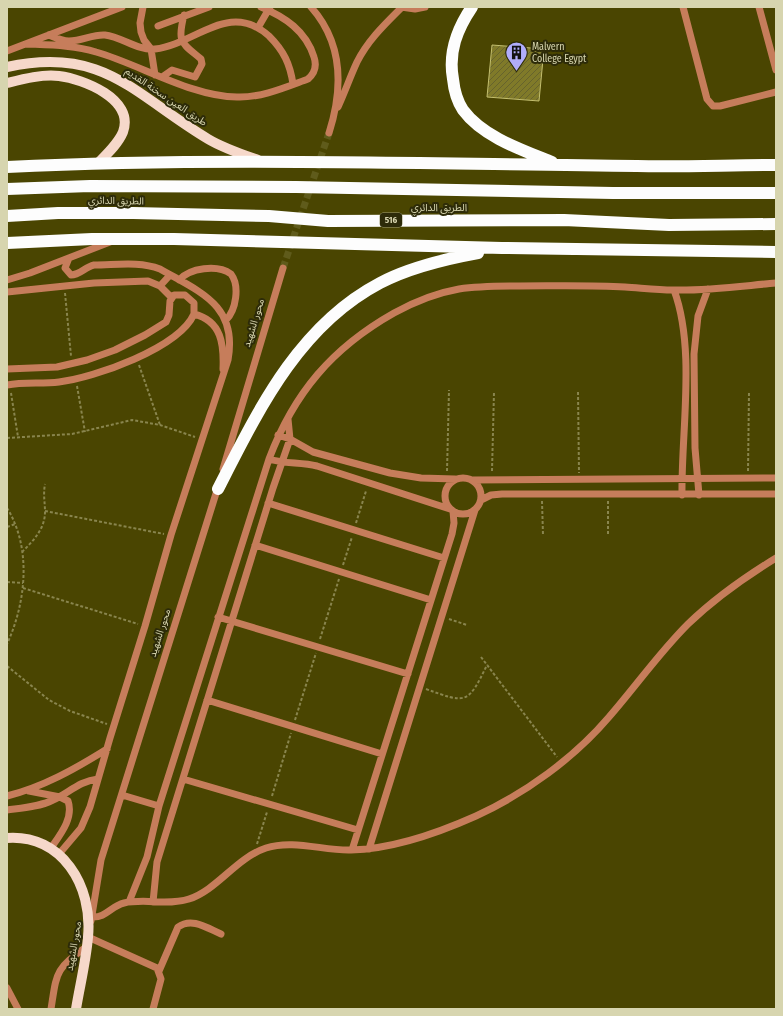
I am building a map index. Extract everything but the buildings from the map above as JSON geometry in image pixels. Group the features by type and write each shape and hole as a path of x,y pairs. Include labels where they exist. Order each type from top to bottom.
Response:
{"highway":[{"path":"472,7 459,30 452,52 451,70 454,88 463,110 476,123 491,134 522,150 559,165"},
{"path":"7,167 98,163 262,161 639,166 776,164"},
{"name":"الطريق الدائري","path":"7,189 90,186 264,186 652,193 776,193"},
{"name":"الطريق الدائري","path":"7,216 58,212 269,216 328,221 564,220 670,225 776,224"},
{"path":"7,243 116,239 174,239 502,248 776,252"},
{"path":"218,489 257,412 283,372 312,336 333,314 380,283 410,269 450,258 502,248"}],"main road":[{"name":"طريق العين سخنة القديم","path":"7,67 22,64 61,61 79,64 107,73 136,89 209,140 262,161"},
{"path":"7,83 33,77 59,76 96,88 114,99 123,116 123,131 116,144 98,163"},
{"path":"7,838 28,839 55,851 72,867 82,889 87,913 88,942"},
{"name":"محور الشهيد","path":"76,1009 88,942"}],"street":[{"path":"7,51 122,7"},
{"path":"143,7 140,23 141,32 144,40 151,49 158,76"},
{"path":"158,26 184,15 209,7"},
{"path":"26,44 65,46 96,52 198,90 236,98 257,95 308,79 312,76 316,66 306,38 300,31 269,9 261,7"},
{"path":"311,7 327,30 337,58 339,74 335,113"},
{"path":"329,133 335,113 358,61 383,25 402,7 415,9 425,7"},
{"path":"683,7 707,99 711,104 720,106 776,92"},
{"path":"759,7 776,70"},
{"path":"259,26 269,9"},
{"path":"158,76 172,70 193,77 197,75 202,60 187,49 182,40 181,31 184,15"},
{"path":"49,35 70,41 94,35 105,35 151,49 157,49 182,40 222,22 243,20 253,22 278,45 285,55 290,67 293,84"},
{"path":"7,280 30,274 116,239"},
{"path":"55,851 86,819 171,536 230,351 230,331 226,320 213,301 179,280 150,266 139,264 94,265 78,274 71,275 65,268 69,258"},
{"name":"محور الشهيد","path":"88,942 101,860 218,489 283,268"},
{"path":"179,280 187,272 196,269 222,270 230,274 235,284 235,302 233,310 226,320"},
{"path":"160,286 170,275"},
{"path":"7,292 138,280 148,281 160,286 172,298"},
{"path":"129,902 150,847 159,806 269,459 278,435 298,400 331,358 375,324 406,307 433,296 458,290 489,287 577,285 674,290 708,289 776,283"},
{"path":"699,495 695,448 694,348 698,316 708,289"},
{"path":"674,290 681,316 685,352 682,495"},
{"path":"7,368 72,364 115,350 163,325 168,318 172,298 178,294 189,297 194,303 194,314 174,336 137,358 107,371 75,380 48,383 8,384"},
{"path":"194,314 208,319 218,329 221,336 223,350 222,377"},
{"path":"153,902 157,862 268,504 290,439 288,419"},
{"path":"278,435 290,439 313,452 390,473 421,478 466,478 472,480 492,481 776,478"},
{"path":"269,459 281,463 308,464 369,482 464,514 475,510"},
{"path":"352,850 453,529 451,510 444,498 446,487 455,479"},
{"path":"369,849 475,510 481,500 480,488 472,480"},
{"path":"481,500 497,494 776,494"},
{"path":"268,504 444,558"},
{"path":"256,545 431,600"},
{"path":"92,918 104,915 115,907 129,902 177,902 200,895 254,853 269,847 285,845 352,850 369,849 416,838 477,815 534,782 562,762 609,718 662,652 689,624 718,598 776,558"},
{"path":"218,617 408,674"},
{"path":"207,700 382,754"},
{"path":"7,796 29,791 76,768 107,749"},
{"path":"7,810 38,805 60,797 84,781 98,779"},
{"path":"183,779 358,830"},
{"path":"29,791 60,797 68,801 69,813 55,851"},
{"path":"122,795 159,806"},
{"path":"159,971 178,927 183,924 195,923 221,934"},
{"path":"51,1009 56,979 59,971 64,964 88,942 155,966 159,971 161,979 152,1009"},
{"path":"7,988 18,1009"}],"path":[{"path":"64,286 72,364"},
{"path":"137,358 160,424"},
{"path":"75,380 85,432"},
{"path":"8,384 18,437"},
{"path":"446,479 449,390"},
{"path":"492,481 494,392"},
{"path":"578,392 579,480"},
{"path":"748,479 749,392"},
{"path":"7,438 52,437 85,432 132,420 160,424 201,440"},
{"path":"254,853 369,482"},
{"path":"22,552 41,530 45,511 43,499 45,484"},
{"path":"541,494 543,535"},
{"path":"608,494 608,534"},
{"path":"7,508 15,524 22,552 23,583 15,623 7,643"},
{"path":"45,511 171,536"},
{"path":"7,527 15,524"},
{"path":"7,582 23,583"},
{"path":"23,588 145,626"},
{"path":"441,616 467,625"},
{"path":"481,657 562,762"},
{"path":"419,687 452,699 468,697 474,692 487,665"},
{"path":"7,666 49,700 70,712 113,727"}],"tunnel":[{"path":"283,268 329,133"}],"place":[{"name":"Malvern College Egypt","path":"516,72"}]}
